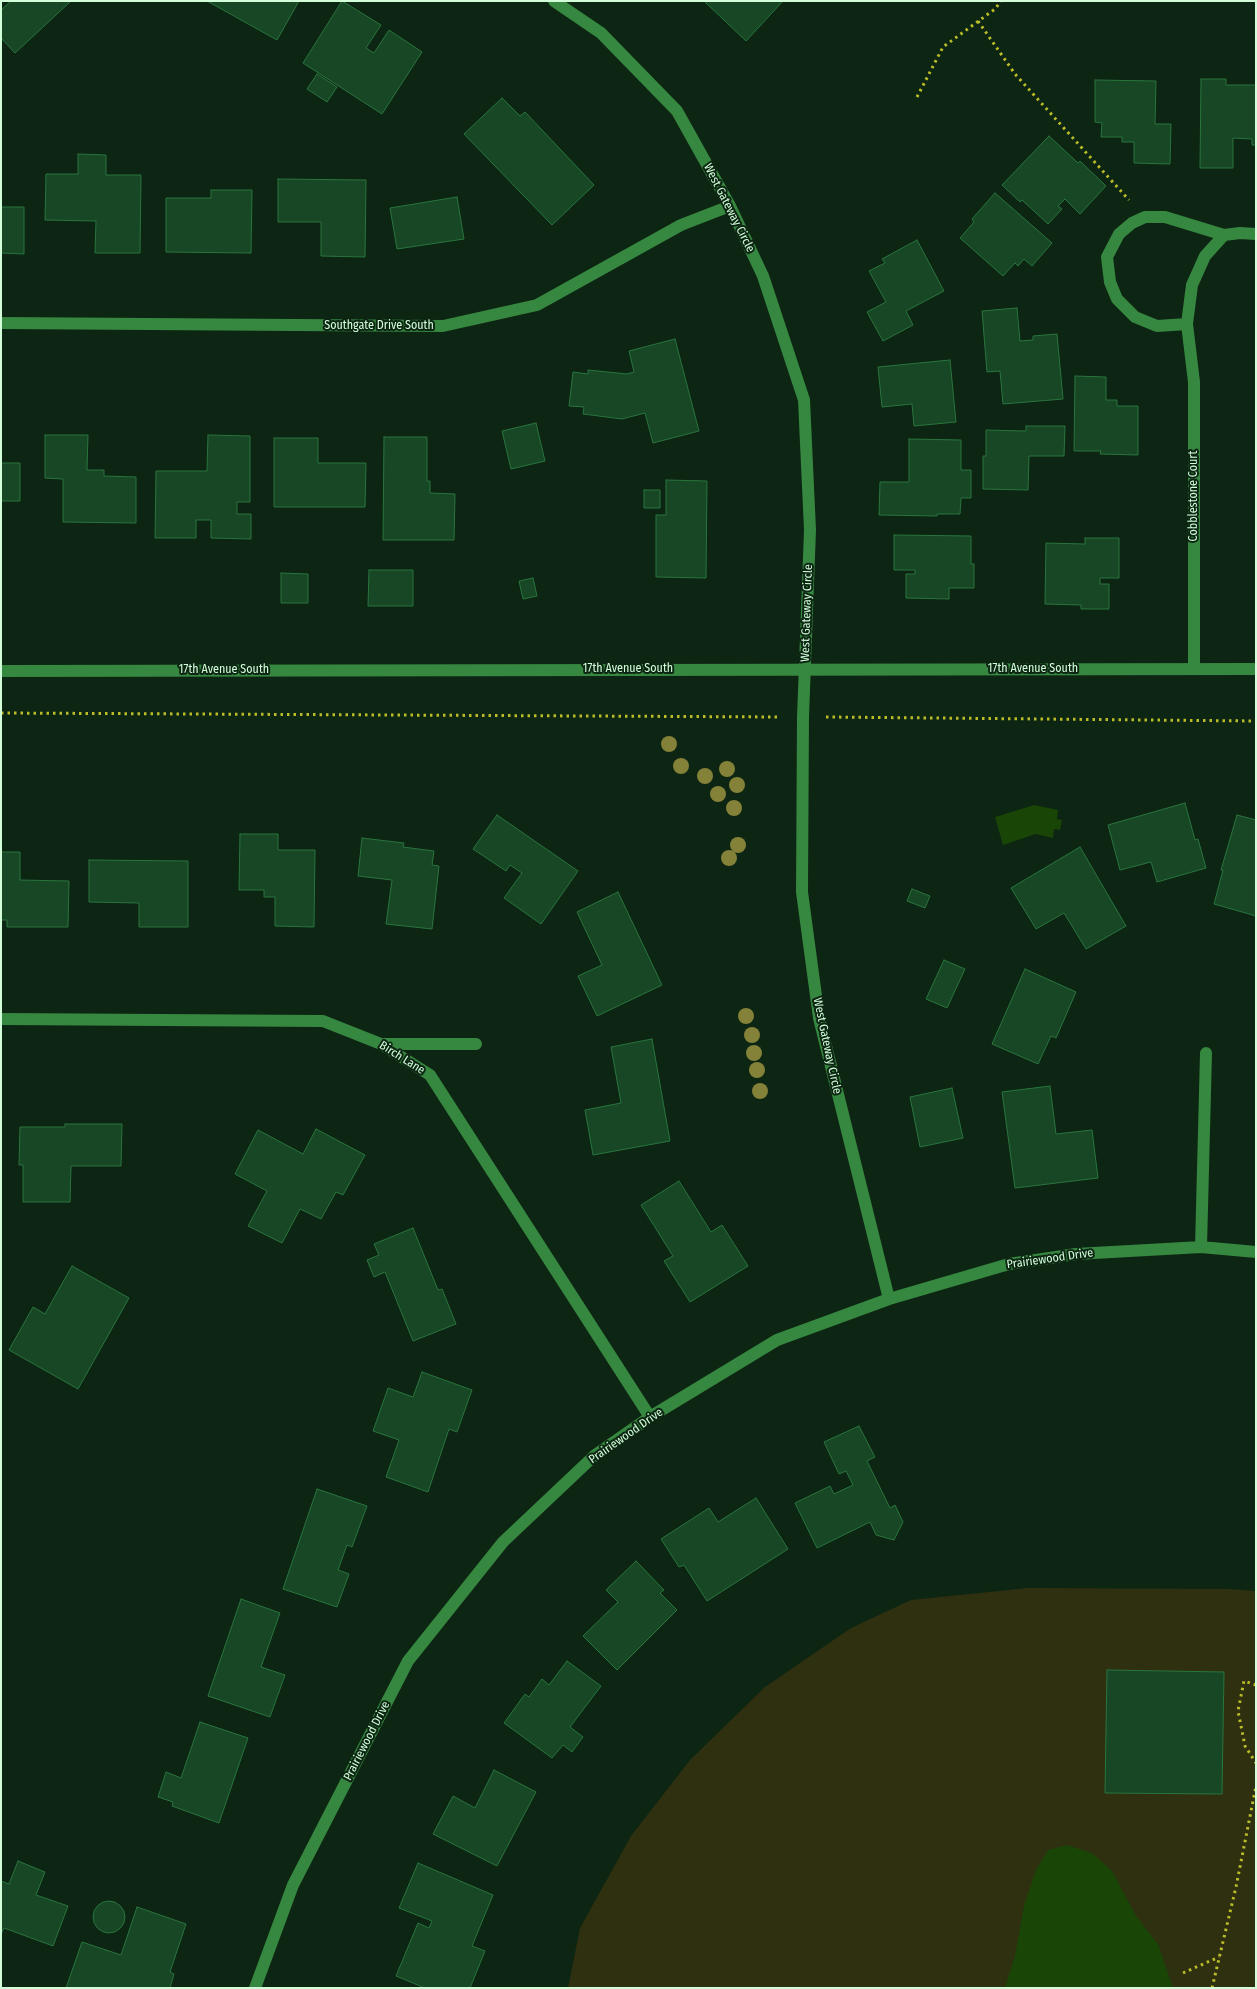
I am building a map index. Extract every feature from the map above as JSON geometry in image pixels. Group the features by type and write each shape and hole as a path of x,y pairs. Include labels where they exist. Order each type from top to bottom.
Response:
{"street":[{"name":"West Gateway Circle","path":"554,1 601,33 677,111 730,206 762,276 804,400 810,530 803,717 802,892 819,1018 888,1299"},
{"name":"Southgate Drive South","path":"1,323 443,326 537,305 681,225 730,206"},
{"path":"1187,324 1157,326 1135,317 1117,299 1110,282 1107,257 1119,234 1132,223 1144,217 1165,217 1224,236 1240,233 1256,234"},
{"name":"Cobblestone Court","path":"1194,669 1194,382 1187,324 1192,285 1205,256 1224,236"},
{"name":"17th Avenue South","path":"1,671 1256,669"},
{"name":"Birch Lane","path":"1,1019 323,1021 381,1044 430,1075 650,1417"},
{"path":"381,1044 476,1044"},
{"path":"1201,1247 1206,1053"},
{"name":"Prairiewood Drive","path":"255,1988 294,1885 408,1661 503,1542 594,1456 650,1417 777,1340 888,1299 1009,1264 1076,1254 1201,1247 1256,1252"}],"path":[{"path":"918,97 943,47 996,9 1001,1"},
{"path":"978,21 1015,74 1144,217"},
{"path":"1,713 1256,720"},
{"path":"1256,1685 1244,1680 1238,1712 1245,1746 1256,1763"},
{"path":"1212,1988 1236,1886 1256,1786"},
{"path":"1183,1973 1219,1957"}],"shaded area":[{"path":"1034,805 1058,810 1057,819 1062,820 1060,830 1054,829 1053,838 1036,834 1003,845 995,817"},
{"path":"1028,1588 1229,1589 1256,1591 1256,1988 568,1988 580,1928 631,1836 690,1760 765,1687 851,1628 911,1600"},
{"path":"1067,1845 1092,1853 1112,1871 1136,1916 1158,1944 1173,1988 1005,1988 1015,1956 1024,1906 1036,1870 1048,1850"}],"building":[{"path":"11,1 71,1 15,53 1,38 1,10"},
{"path":"207,1 299,1 277,40"},
{"path":"342,1 381,25 366,48 374,53 389,30 422,52 382,114 303,63"},
{"path":"704,1 783,1 746,41"},
{"path":"317,74 337,87 327,102 307,89"},
{"path":"1201,79 1226,79 1226,85 1256,85 1256,145 1252,145 1252,139 1233,138 1233,168 1200,168"},
{"path":"1095,80 1156,81 1155,124 1171,124 1170,164 1134,163 1134,142 1122,142 1122,137 1101,137 1102,123 1095,122"},
{"path":"502,98 520,116 525,112 594,185 552,225 464,134"},
{"path":"1049,136 1078,163 1080,161 1106,186 1080,214 1065,199 1058,206 1062,209 1048,224 1002,185"},
{"path":"78,154 106,155 106,175 141,175 140,253 95,253 96,221 45,220 46,174 78,174"},
{"path":"278,179 366,180 365,257 321,256 321,222 278,222"},
{"path":"211,190 252,190 251,253 166,252 166,198 211,198"},
{"path":"995,193 1052,243 1032,266 1024,259 1018,266 1015,263 1003,276 960,238 974,222 972,219"},
{"path":"457,197 464,239 397,249 390,208"},
{"path":"1,207 24,207 24,254 1,253"},
{"path":"917,240 944,291 906,311 913,325 883,341 867,312 886,302 869,271 885,263 882,259"},
{"path":"1017,308 1020,341 1033,340 1033,336 1057,334 1063,399 1003,404 1000,371 987,372 982,311"},
{"path":"675,339 699,431 653,443 645,413 622,419 583,414 584,407 569,406 573,372 588,374 588,370 627,374 634,372 629,351"},
{"path":"950,360 956,422 914,426 912,404 882,407 878,367"},
{"path":"1075,376 1106,377 1106,400 1117,400 1117,406 1138,406 1138,455 1100,454 1101,451 1074,451"},
{"path":"536,423 545,461 511,469 502,431"},
{"path":"1026,426 1065,426 1064,456 1029,456 1028,490 983,489 983,456 986,456 986,430 1026,431"},
{"path":"45,435 88,435 87,470 104,470 104,476 136,477 136,523 63,522 63,479 45,478"},
{"path":"208,435 250,436 250,502 237,502 237,514 251,514 251,539 211,538 211,520 196,520 196,538 155,538 156,471 207,471"},
{"path":"384,437 427,437 427,481 430,481 430,493 455,494 454,540 383,540"},
{"path":"274,438 318,438 318,463 366,463 365,507 274,507"},
{"path":"909,439 961,440 961,470 971,470 971,498 961,498 960,514 937,514 937,516 879,515 880,482 909,482"},
{"path":"1,463 20,463 20,501 1,501"},
{"path":"666,480 707,481 706,578 656,577 656,515 666,515"},
{"path":"644,490 660,490 660,508 644,508"},
{"path":"894,535 971,536 971,564 974,564 974,588 949,588 949,599 906,598 906,574 915,574 915,570 894,570"},
{"path":"1085,538 1119,538 1119,578 1100,578 1100,584 1109,584 1109,609 1081,609 1081,605 1045,604 1046,543 1085,544"},
{"path":"369,570 413,570 413,606 368,606"},
{"path":"281,573 308,574 308,603 281,603"},
{"path":"533,578 537,596 523,599 519,581"},
{"path":"1185,803 1195,840 1198,839 1206,868 1157,882 1151,862 1120,870 1108,825"},
{"path":"497,815 578,871 541,924 504,898 522,873 510,865 506,871 473,849"},
{"path":"1237,815 1256,820 1256,916 1214,904 1223,870 1221,870"},
{"path":"240,834 278,834 278,850 315,850 314,927 275,926 275,897 264,897 264,890 239,890"},
{"path":"362,838 404,843 403,847 434,851 432,865 439,866 432,929 386,924 392,880 358,876"},
{"path":"1080,847 1126,926 1086,949 1064,913 1036,929 1011,888"},
{"path":"1,852 20,852 20,880 69,881 68,927 7,927 7,920 1,920"},
{"path":"89,860 188,861 188,927 139,927 139,903 89,902"},
{"path":"912,889 930,896 925,908 907,901"},
{"path":"618,892 662,985 597,1016 578,976 602,965 577,912"},
{"path":"944,960 965,969 947,1008 926,999"},
{"path":"1025,969 1076,992 1056,1038 1051,1036 1038,1064 992,1044"},
{"path":"652,1039 670,1141 593,1155 585,1110 621,1103 611,1047"},
{"path":"1050,1086 1056,1134 1092,1130 1098,1178 1015,1188 1002,1092"},
{"path":"952,1088 963,1138 920,1147 910,1097"},
{"path":"65,1124 122,1124 121,1166 71,1166 70,1202 23,1202 23,1165 19,1165 20,1127 65,1127"},
{"path":"316,1129 365,1155 343,1195 336,1192 321,1219 300,1209 282,1243 248,1226 267,1191 235,1174 258,1130 303,1154"},
{"path":"679,1181 711,1232 722,1225 748,1266 690,1302 664,1261 673,1256 641,1205"},
{"path":"413,1228 438,1290 442,1289 456,1324 413,1341 385,1272 374,1277 367,1260 379,1255 374,1244"},
{"path":"72,1266 129,1298 78,1389 9,1350 33,1307 45,1314"},
{"path":"422,1372 472,1390 457,1432 449,1429 428,1492 386,1477 399,1440 373,1431 388,1388 413,1397"},
{"path":"859,1426 875,1457 867,1461 890,1508 895,1505 903,1522 894,1540 876,1535 870,1522 817,1548 795,1503 830,1486 834,1494 853,1485 846,1471 839,1474 824,1442"},
{"path":"317,1489 367,1506 352,1547 347,1545 338,1570 349,1574 337,1607 283,1589"},
{"path":"756,1498 788,1549 707,1601 684,1565 679,1567 661,1539 709,1508 718,1522"},
{"path":"636,1561 664,1590 660,1593 677,1610 617,1670 583,1636 618,1602 606,1590"},
{"path":"241,1599 280,1613 261,1667 285,1675 270,1717 208,1696"},
{"path":"567,1661 601,1686 570,1727 583,1737 572,1752 563,1745 552,1758 504,1723 525,1694 529,1697 542,1679 549,1685"},
{"path":"1107,1670 1224,1672 1222,1794 1105,1793"},
{"path":"200,1722 248,1738 219,1823 172,1806 173,1802 158,1797 166,1772 181,1778"},
{"path":"494,1770 536,1792 497,1866 433,1834 453,1796 475,1808"},
{"path":"18,1861 45,1872 36,1895 68,1906 53,1946 4,1928 1,1934 1,1881 9,1884"},
{"path":"418,1863 493,1895 472,1946 485,1951 470,1988 425,1988 396,1976 418,1923 429,1928 432,1921 399,1908"},
{"path":"109,1901 115,1902 120,1906 124,1911 124,1923 120,1928 115,1932 109,1933 103,1932 98,1928 94,1923 93,1917 94,1911 98,1906 103,1902"},
{"path":"137,1907 186,1924 170,1972 174,1974 170,1988 66,1988 82,1942 121,1955"}]}
